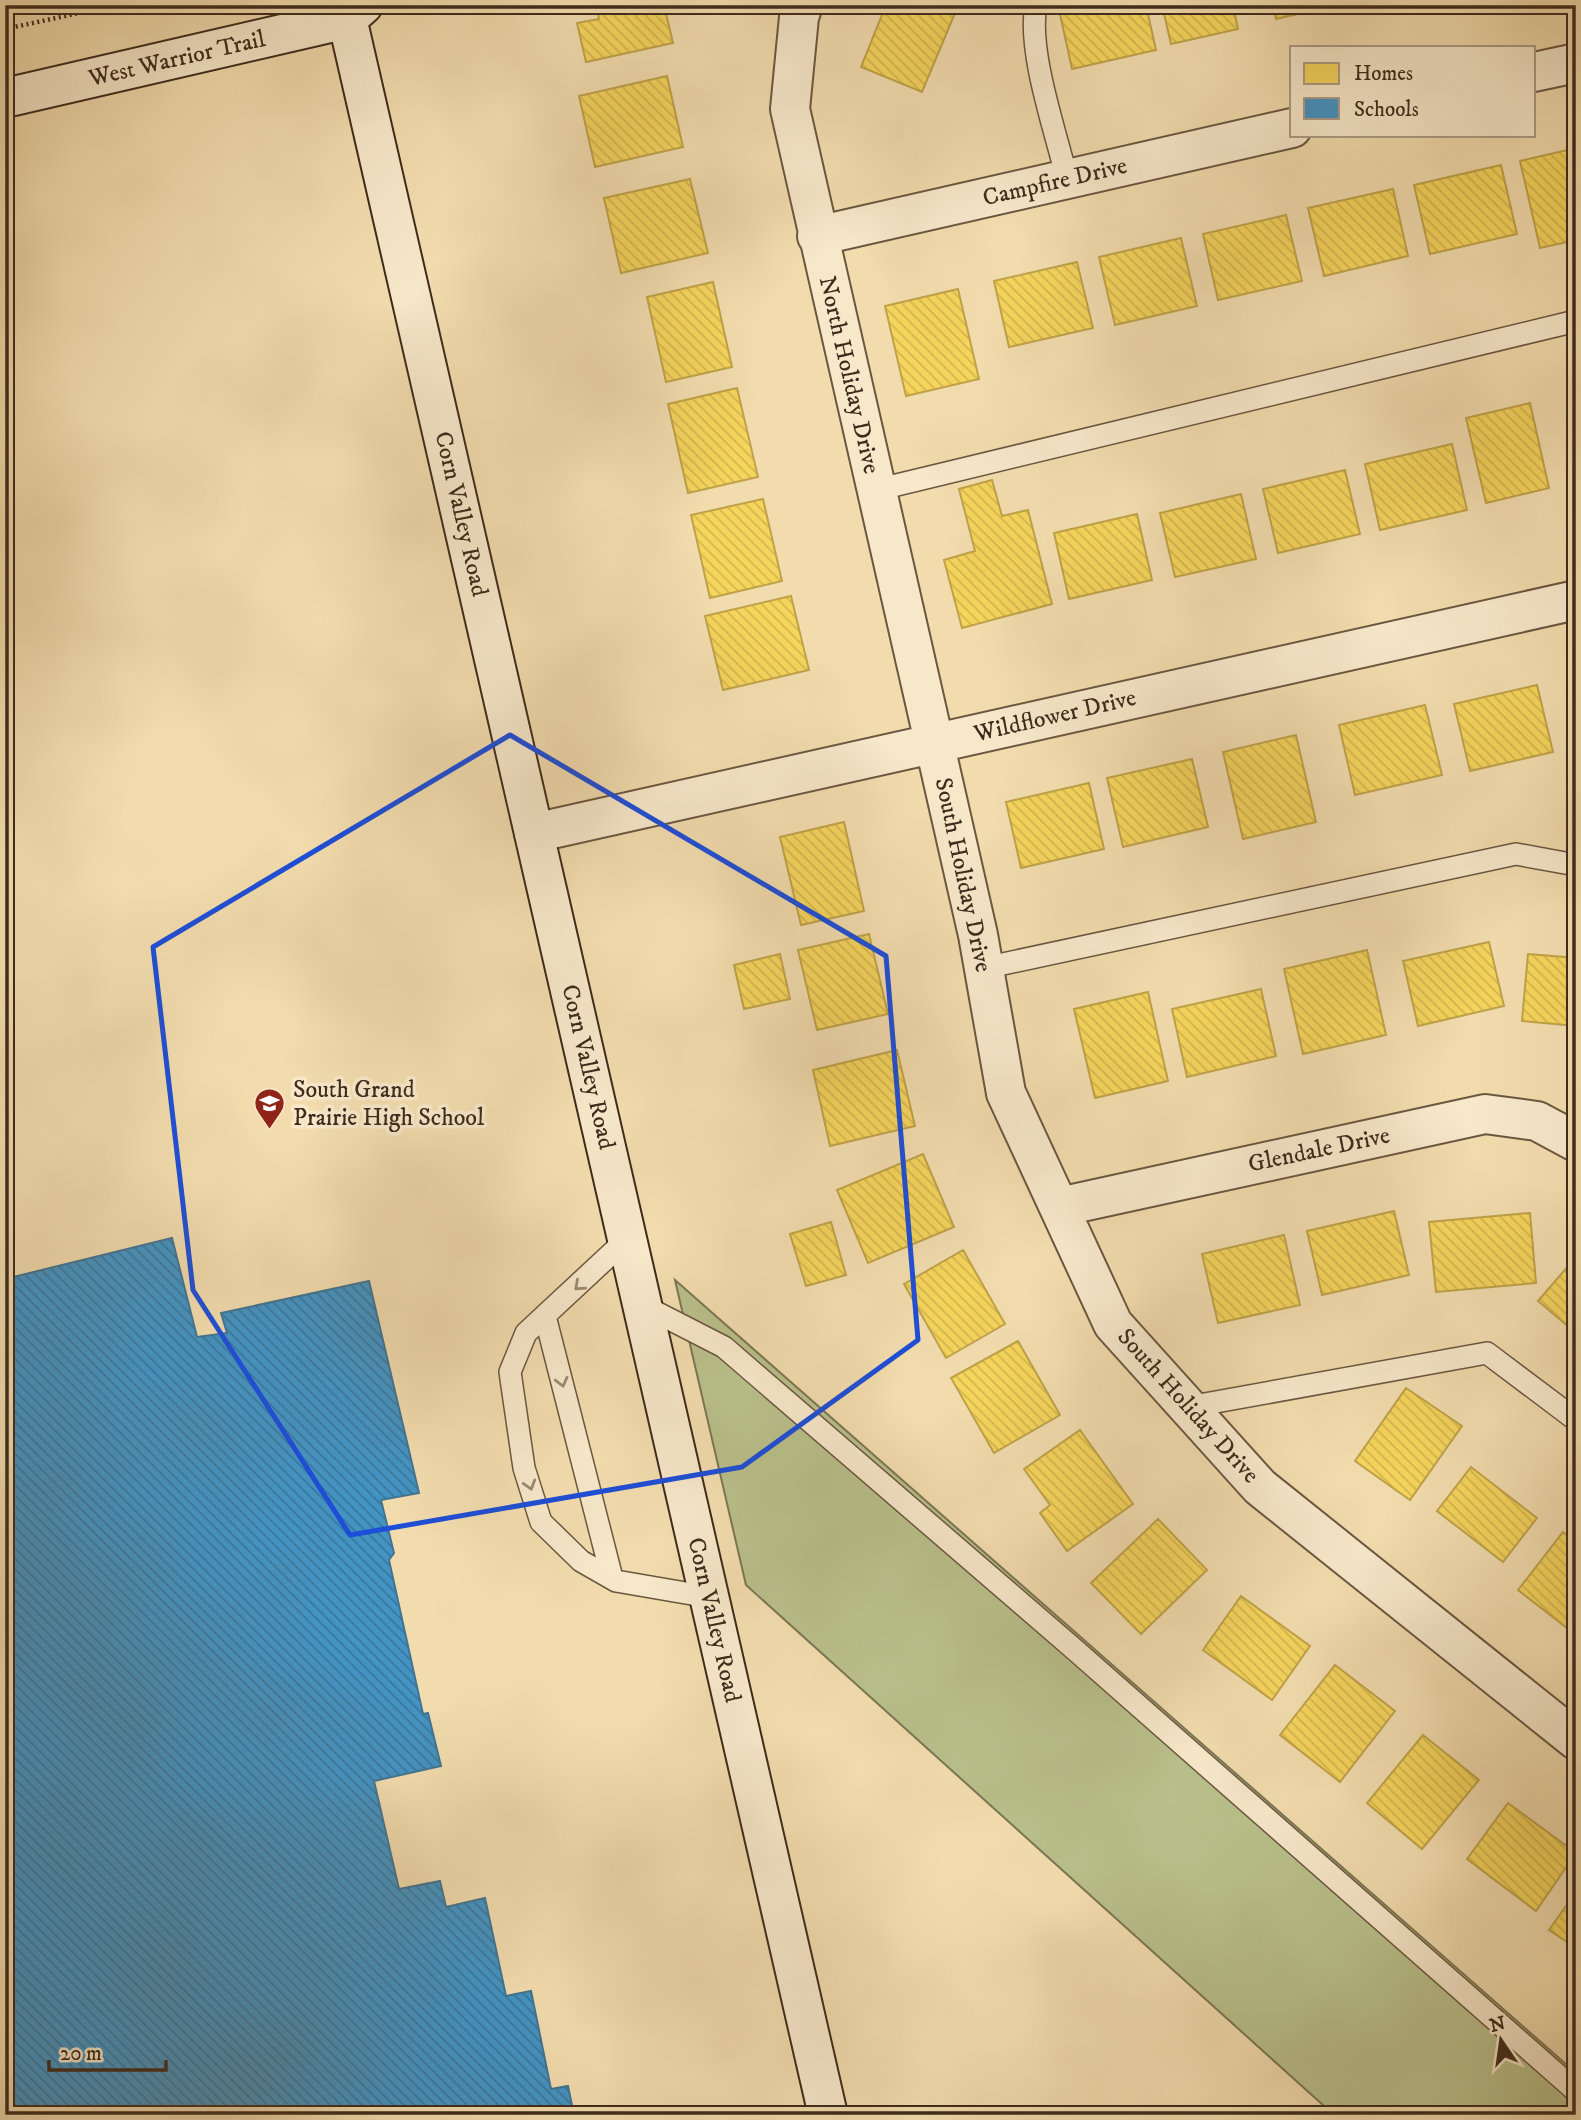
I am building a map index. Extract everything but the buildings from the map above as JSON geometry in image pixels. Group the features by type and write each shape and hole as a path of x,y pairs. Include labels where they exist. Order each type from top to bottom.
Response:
{"street":[{"name":"North Holiday Drive","path":"803,5 799,17 790,109 934,743"},
{"name":"West Warrior Trail","path":"5,98 351,10"},
{"name":"Corn Valley Road","path":"351,10 534,833 828,2115"},
{"path":"1536,72 1576,63"},
{"name":"Campfire Drive","path":"817,236 1290,128"},
{"name":"Wildflower Drive","path":"534,833 1576,600"},
{"name":"South Holiday Drive","path":"934,743 984,968 1006,1093 1113,1324 1260,1487 1576,1740"},
{"name":"Glendale Drive","path":"1059,1207 1485,1114 1537,1121 1576,1142"}],"lane":[{"path":"1036,5 1032,25 1036,49 1067,179"},
{"path":"876,490 1576,321"},
{"path":"984,968 1517,854 1576,865"},
{"path":"627,1239 526,1333 510,1372 524,1468 541,1522 581,1561 612,1578 709,1597"},
{"path":"642,1305 724,1347 1074,1649 1576,2091"},
{"path":"545,1316 612,1578"},
{"path":"1188,1407 1487,1353 1576,1420"}],"path":[{"path":"5,29 116,5"}],"highlighted area":[{"path":"510,735 886,956 918,1340 742,1467 350,1535 193,1290 153,947"}],"green space":[{"path":"675,1280 1576,2073 1576,2115 1334,2115 746,1585"}],"place":[{"name":"South Grand Prairie High School","path":"270,1131"}]}
